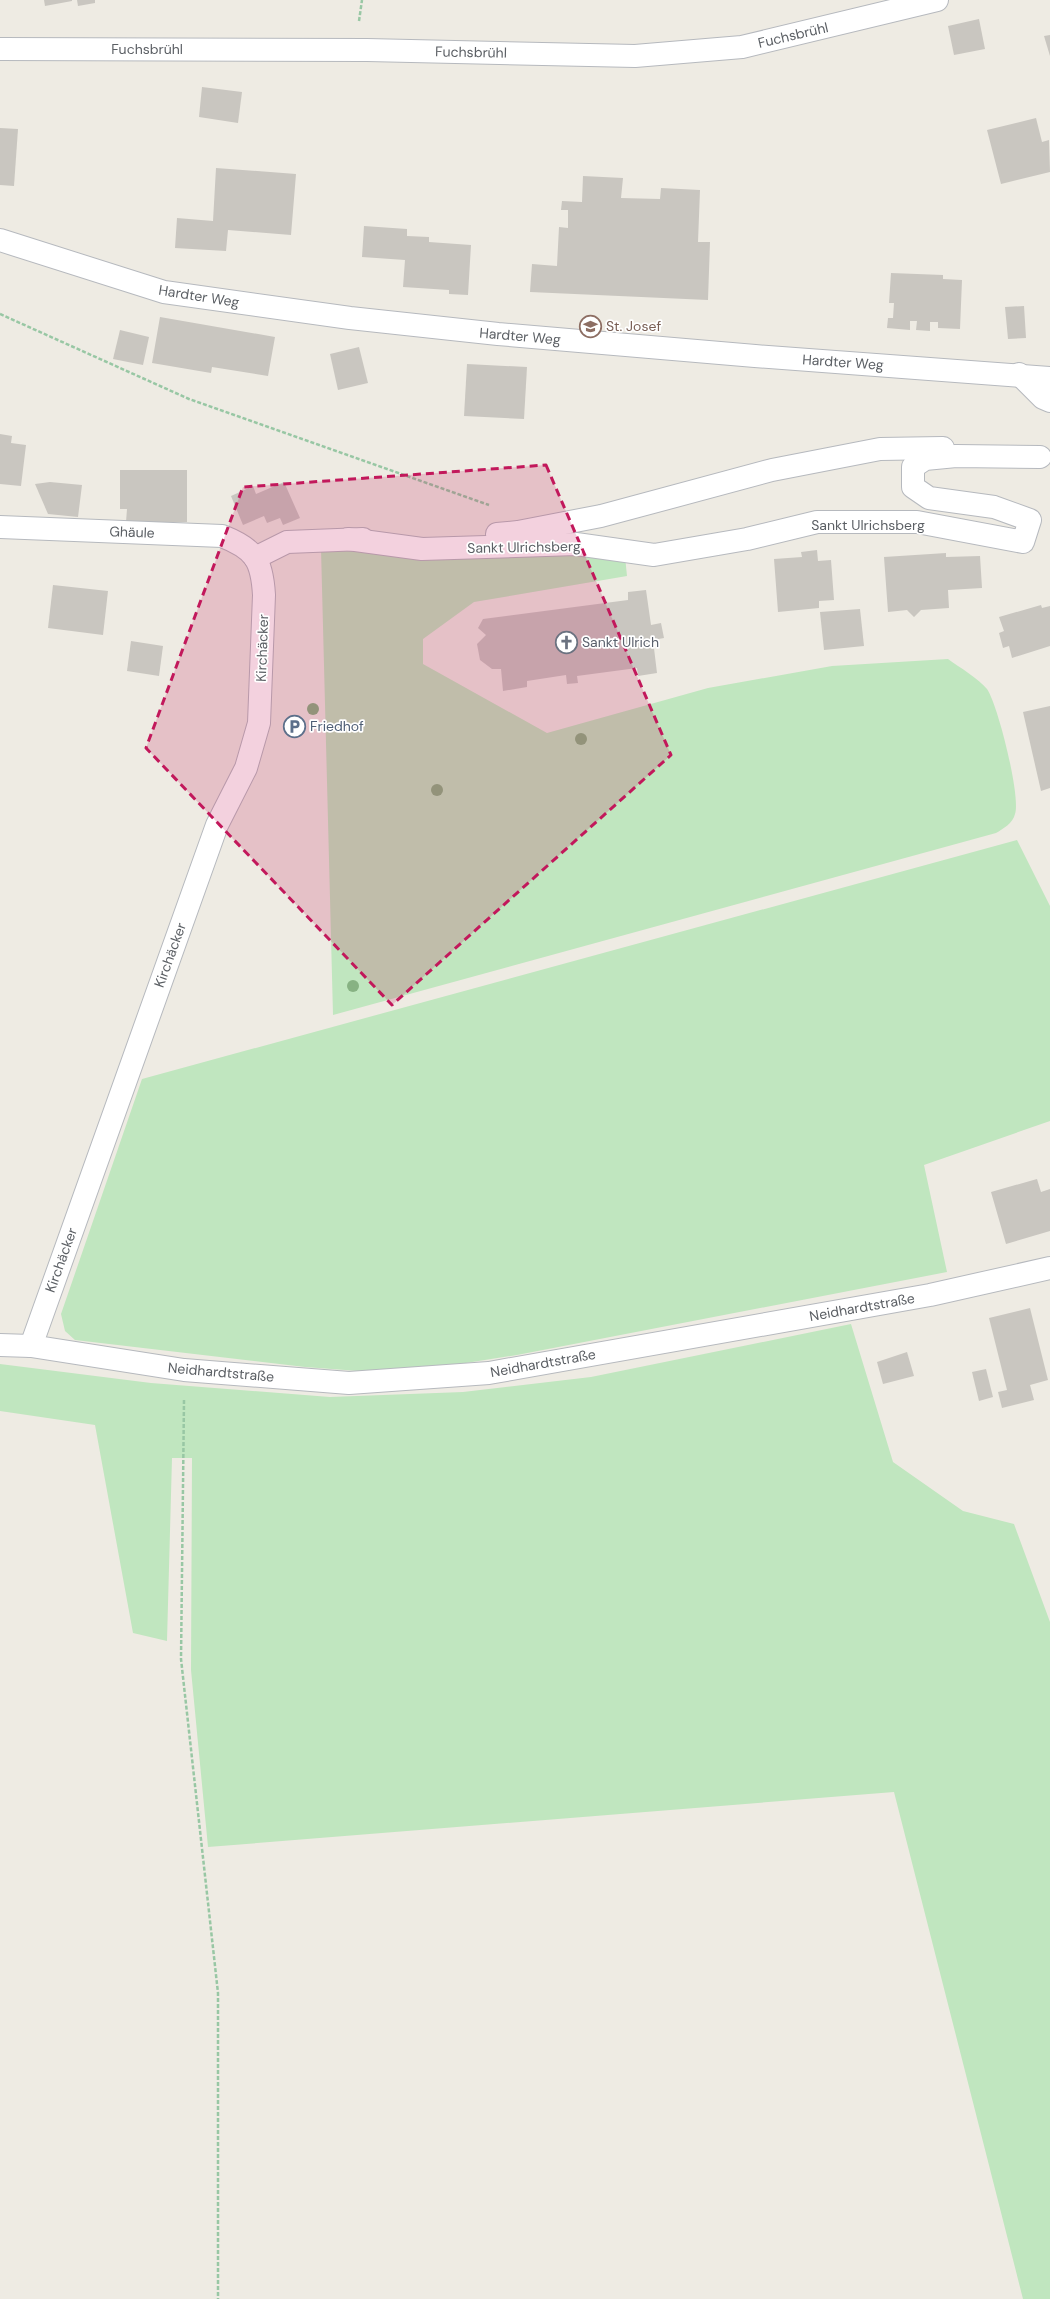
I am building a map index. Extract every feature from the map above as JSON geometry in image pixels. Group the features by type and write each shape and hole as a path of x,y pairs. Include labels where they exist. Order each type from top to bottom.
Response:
{"street":[{"name":"Fuchsbrühl","path":"0,49 367,50 635,56 742,47 937,0"},
{"name":"Hardter Weg","path":"0,240 164,292 350,318 498,334 755,356 1019,374 1050,378"},
{"path":"1019,374 1043,398 1050,401"},
{"name":"Sankt Ulrichsberg","path":"255,558 287,542 463,536 518,532 601,516 772,470 880,449 964,448 1045,458"},
{"name":"Sankt Ulrichsberg","path":"348,539 422,549 576,544 654,555 747,539 816,522 917,522 1023,542 1030,520 994,507 929,498 913,487 913,468 925,459 956,456 1045,458"},
{"name":"Ghäule","path":"0,527 222,536 243,544 255,558"},
{"name":"Kirchäcker","path":"31,1346 217,825 246,768 259,723 264,595 263,576 255,558"},
{"name":"Neidhardtstraße","path":"0,1345 31,1346 184,1370 349,1383 488,1373 930,1295 1050,1268"}],"path":[{"path":"0,314 189,399 495,507"},
{"path":"184,1370 180,1659 218,1993 218,2299"}],"highlighted area":[{"path":"546,465 671,755 392,1005 146,748 243,487"}],"green space":[{"path":"321,549 507,551 625,556 627,576 474,602 423,639 423,664 547,733 708,688 832,666 948,659 974,677 987,689 992,698 1012,771 1016,804 1014,817 1002,830 996,833 333,1015"},
{"path":"1017,840 1050,906 1050,1121 924,1165 947,1272 517,1355 447,1366 372,1372 305,1367 75,1340 65,1331 61,1314 142,1079"},
{"path":"851,1324 893,1462 963,1511 1014,1524 1050,1622 1050,2299 1023,2299 894,1792 208,1847 191,1670 192,1458 172,1458 167,1641 133,1633 95,1425 0,1411 0,1364 151,1383 330,1397 463,1392 591,1377"}],"building":[{"path":"44,0 72,0 72,1 45,6"},
{"path":"77,0 95,0 95,3 78,6"},
{"path":"979,19 985,49 954,55 948,26"},
{"path":"1050,35 1050,56 1044,36"},
{"path":"202,87 242,92 238,123 199,117"},
{"path":"1036,118 1042,142 1049,140 1050,172 1001,184 987,130"},
{"path":"0,128 18,129 14,186 0,185"},
{"path":"216,168 296,174 291,235 228,230 226,251 175,248 177,218 213,221"},
{"path":"583,176 623,178 621,198 660,199 661,188 700,190 698,242 710,242 708,300 530,292 532,264 557,266 559,227 568,228 568,210 561,210 562,201 582,202"},
{"path":"364,226 407,229 407,236 429,237 429,242 471,245 468,295 449,294 449,290 403,287 405,260 362,257"},
{"path":"891,273 943,275 943,279 962,280 960,329 938,328 938,322 930,322 930,331 916,330 917,321 910,321 910,330 887,328 888,318 893,318 894,303 889,303"},
{"path":"1024,306 1026,338 1008,339 1005,307"},
{"path":"160,317 275,337 268,376 212,367 211,373 152,363"},
{"path":"120,330 149,337 143,365 113,359"},
{"path":"359,347 368,383 338,390 330,354"},
{"path":"467,364 527,367 524,419 464,416"},
{"path":"0,434 12,436 11,443 26,445 21,486 0,484"},
{"path":"120,470 187,470 187,522 126,522 127,509 120,509"},
{"path":"50,482 82,485 78,517 48,514 35,484"},
{"path":"284,482 300,518 283,525 280,518 267,523 264,516 243,525 231,496 253,486 256,494"},
{"path":"817,550 818,561 831,560 834,600 819,601 819,608 778,612 774,559 802,557 801,552"},
{"path":"946,553 946,557 980,556 982,588 948,590 949,608 921,610 914,617 907,610 888,612 884,557"},
{"path":"53,585 108,591 103,635 48,628"},
{"name":"Sankt Ulrich","path":"646,590 651,625 661,623 664,638 653,640 657,673 638,676 637,668 577,676 578,683 567,684 566,675 527,681 527,687 503,691 501,669 492,669 480,660 477,644 486,635 478,628 483,619 628,600 628,592"},
{"path":"1041,605 1042,608 1050,606 1050,646 1012,658 1009,646 1003,648 999,633 1004,631 999,617"},
{"path":"860,609 864,646 824,650 820,612"},
{"path":"131,641 163,646 159,676 127,671"},
{"path":"1050,706 1050,788 1041,791 1023,712"},
{"path":"1037,1179 1041,1192 1050,1189 1050,1231 1006,1244 991,1192"},
{"path":"1030,1308 1048,1380 1030,1385 1034,1400 1002,1408 998,1392 1007,1390 989,1318"},
{"path":"907,1352 914,1376 883,1384 877,1362"},
{"path":"986,1369 993,1397 979,1401 972,1372"}],"place":[{"name":"St. Josef","path":"591,326"},
{"name":"Sankt Ulrich","path":"566,642"},
{"name":"Friedhof","path":"294,726"}]}
